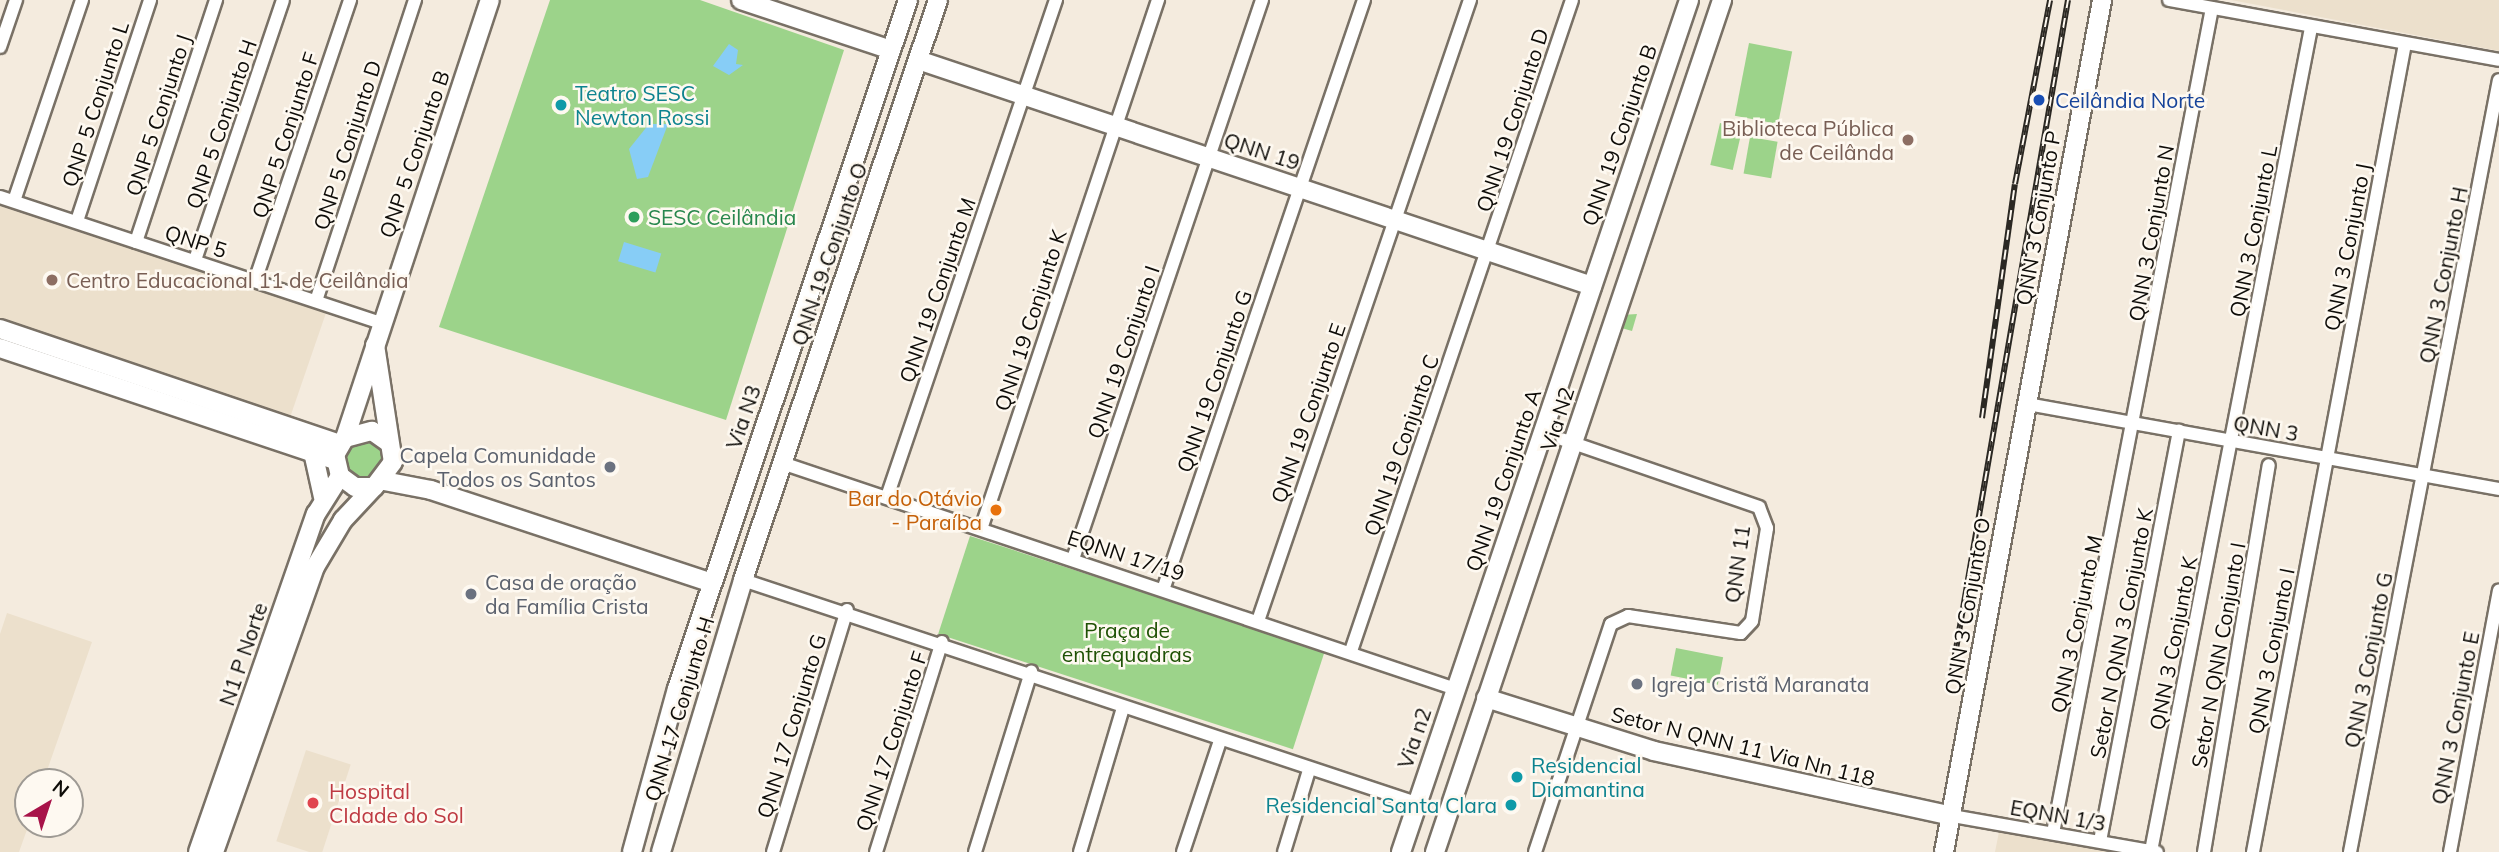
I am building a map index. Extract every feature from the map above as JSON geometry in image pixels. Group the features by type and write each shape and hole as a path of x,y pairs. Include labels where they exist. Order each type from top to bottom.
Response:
{"main road":[{"name":"QNP 5 Conjunto B","path":"377,330 490,0"},
{"path":"741,0 891,50"},
{"name":"Via N3","path":"632,848 677,689 908,0"},
{"name":"QNN 19 Conjunto O","path":"782,463 938,0"},
{"name":"QNN 19 Conjunto B","path":"1591,288 1689,0"},
{"path":"1697,0 1685,47 1700,50 1713,26"},
{"name":"Via N2","path":"1486,698 1524,585 1567,442 1584,408 1722,0"},
{"name":"QNN 3 Conjunto P","path":"2027,404 2102,0"},
{"name":"QNN 19","path":"918,60 1301,187 1591,288"},
{"path":"1655,195 1690,70 1675,61 1663,79"},
{"path":"845,274 832,279 826,267 876,120 882,77"},
{"path":"1584,408 1570,424 1557,415 1583,338 1591,288"},
{"name":"QNN 19 Conjunto A","path":"1456,689 1591,288"},
{"path":"772,492 778,448 827,306 822,293 807,298"},
{"path":"0,329 340,454 355,487 379,484 431,490 712,583"},
{"path":"377,330 388,442 393,462 431,490"},
{"name":"N1 P Norte","path":"198,852 340,454 377,330"},
{"path":"0,348 313,452 340,454 372,431 388,442"},
{"name":"QNN 3 Conjunto O","path":"1952,817 2027,404"},
{"path":"1537,450 1548,435 1567,442"},
{"path":"313,452 323,497"},
{"path":"379,484 393,462"},
{"path":"743,580 782,463"},
{"name":"N1 P Norte","path":"214,852 315,567 344,520 379,484"},
{"name":"QNN 17 Conjunto H","path":"660,852 743,580"},
{"path":"668,820 656,827 649,817 677,689"},
{"name":"Via n2","path":"1416,803 1456,689"},
{"path":"1434,852 1486,698"},
{"name":"Setor N QNN 11 Via Nn 118","path":"1486,698 1654,751 1952,817"},
{"path":"1401,852 1416,803"},
{"path":"1944,852 1952,817"},
{"path":"632,848 646,839 653,852"}],"street":[{"path":"0,47 16,0"},
{"path":"14,201 82,0"},
{"name":"QNP 5 Conjunto L","path":"76,221 150,0"},
{"name":"QNP 5 Conjunto J","path":"136,242 216,0"},
{"name":"QNP 5 Conjunto H","path":"195,260 284,0"},
{"name":"QNP 5 Conjunto F","path":"255,281 350,0"},
{"name":"QNP 5 Conjunto D","path":"316,301 415,0"},
{"name":"QNN 19 Conjunto M","path":"888,494 1056,0"},
{"name":"QNN 19 Conjunto K","path":"982,526 1158,0"},
{"name":"QNN 19 Conjunto I","path":"1073,559 1262,0"},
{"name":"QNN 19 Conjunto G","path":"1164,587 1364,0"},
{"name":"QNN 19 Conjunto E","path":"1259,618 1469,0"},
{"name":"QNN 19 Conjunto D","path":"1488,252 1572,0"},
{"path":"2169,0 2499,61"},
{"name":"QNN 3 Conjunto N","path":"2136,423 2211,8"},
{"name":"QNN 3 Conjunto L","path":"2232,442 2311,28"},
{"name":"QNN 3 Conjunto J","path":"2327,457 2405,44"},
{"name":"QNN 3 Conjunto H","path":"2424,476 2499,80"},
{"name":"QNP 5","path":"0,197 316,301 377,330"},
{"name":"QNN 19 Conjunto C","path":"1351,651 1488,252"},
{"name":"QNN 3","path":"2027,404 2499,489"},
{"name":"QNN 3 Conjunto M","path":"2053,833 2136,423"},
{"name":"Setor N QNN 3 Conjunto K","path":"2100,841 2179,431"},
{"name":"QNN 11","path":"1567,442 1759,507 1767,522 1746,629 1731,636 1621,617 1608,630 1576,727"},
{"name":"QNN 3 Conjunto K","path":"2154,851 2232,442"},
{"name":"QNN 3 Conjunto I","path":"2253,852 2327,457"},
{"name":"EQNN 17/19","path":"782,463 888,494 1073,559 1259,618 1456,689"},
{"name":"Setor N QNN Conjunto I","path":"2204,852 2269,465"},
{"name":"QNN 3 Conjunto G","path":"2350,852 2424,476"},
{"path":"743,580 847,610 1031,672 1123,708 1220,741 1416,803"},
{"name":"QNN 3 Conjunto E","path":"2450,852 2499,591"},
{"name":"QNN 17 Conjunto G","path":"773,852 847,610"},
{"name":"QNN 17 Conjunto F","path":"876,852 942,642"},
{"path":"975,852 1031,672"},
{"path":"1080,852 1123,708"},
{"path":"1535,852 1576,727"},
{"path":"1183,852 1220,741"},
{"path":"1284,852 1309,770"},
{"name":"EQNN 1/3","path":"1952,817 2154,851"}],"shaded area":[{"path":"2231,0 2499,0 2499,51"},
{"path":"0,200 326,312 290,418 0,318"},
{"path":"7,613 92,642 48,768 14,768 14,838 24,838 19,852 0,852 0,634"},
{"name":"Hospital CIdade do Sol","path":"306,750 351,765 322,852 309,852 276,841"},
{"path":"1999,832 2111,852 1995,852"}],"green space":[{"name":"SESC Ceilândia","path":"550,0 700,0 844,50 726,420 439,327"},
{"path":"1749,43 1792,51 1778,124 1735,116"},
{"path":"1720,123 1742,128 1733,170 1710,165"},
{"path":"1750,137 1778,142 1771,178 1744,173"},
{"path":"1637,314 1632,331 1618,327 1621,315"},
{"path":"358,437 380,442 388,458 366,482 350,476 342,461"},
{"name":"Praça de entrequadras","path":"970,536 1325,651 1293,749 938,634"},
{"path":"1676,648 1723,657 1718,685 1671,675"}],"water":[{"path":"729,44 738,50 736,64 743,65 729,75 713,66"},
{"path":"649,124 668,124 648,177 637,179 629,149"},
{"path":"624,242 661,253 655,273 618,261"}],"railway":[{"path":"1982,418 2015,184 2050,0"},
{"path":"1951,678 2068,0"}],"place":[{"name":"Ceilândia Norte","path":"2039,100"},
{"name":"Teatro SESC Newton Rossi","path":"561,105"},
{"name":"Biblioteca Pública de Ceilânda","path":"1908,140"},
{"name":"SESC Ceilândia","path":"634,217"},
{"name":"Centro Educacional 11 de Ceilândia","path":"52,280"},
{"name":"Capela Comunidade Todos os Santos","path":"610,467"},
{"name":"Bar do Otávio - Paraíba","path":"996,510"},
{"name":"Casa de oração da Família Crista","path":"471,594"},
{"name":"Igreja Cristã Maranata","path":"1637,684"},
{"name":"Residencial Diamantina","path":"1517,777"},
{"name":"Hospital CIdade do Sol","path":"313,803"},
{"name":"Residencial Santa Clara","path":"1511,805"}]}
